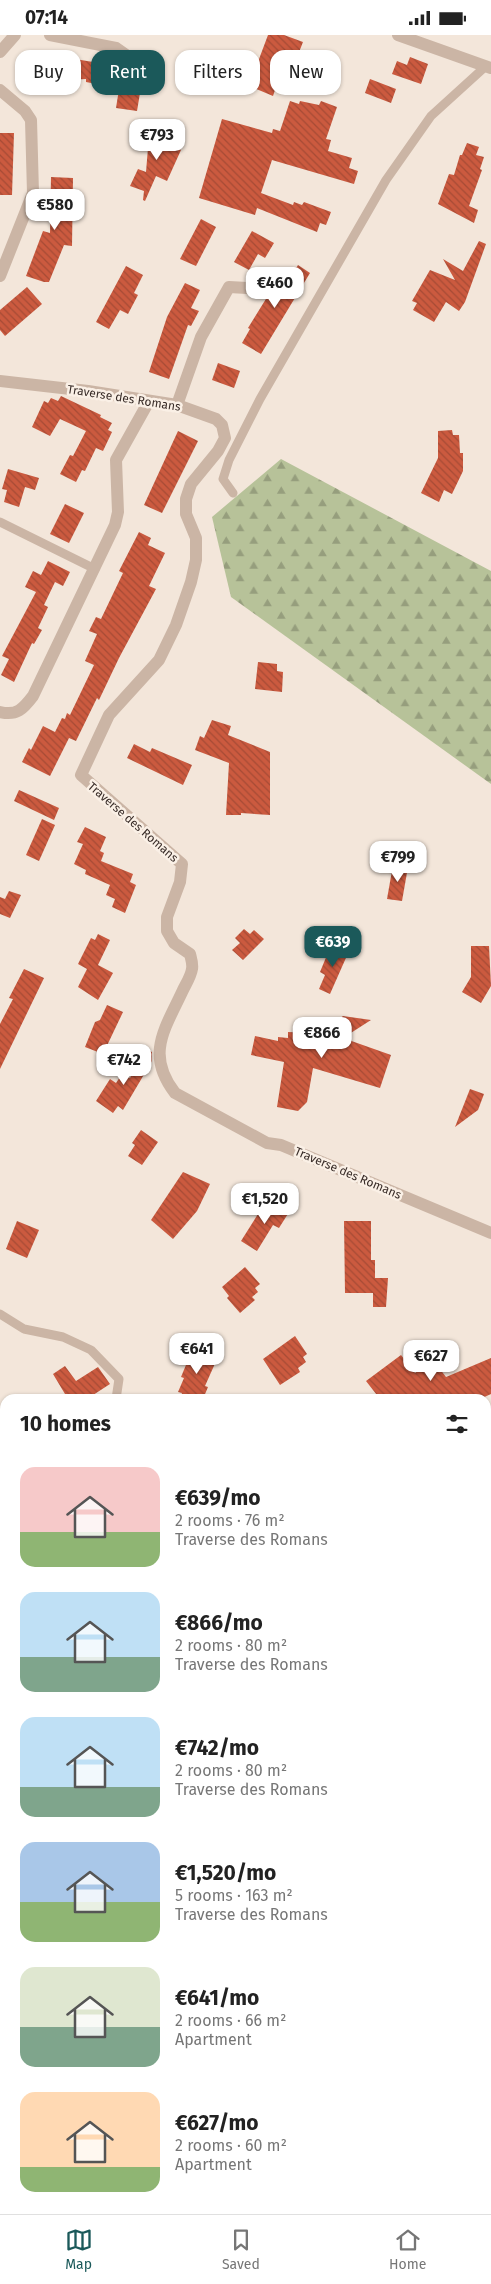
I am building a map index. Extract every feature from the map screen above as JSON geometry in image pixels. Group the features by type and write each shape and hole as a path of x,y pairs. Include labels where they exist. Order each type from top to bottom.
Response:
{"street":[{"path":"0,52 15,35"},
{"path":"50,35 119,50"},
{"path":"398,35 489,67"},
{"path":"0,90 25,111 32,120 33,193 0,276"},
{"path":"177,405 201,337 229,287 247,288"},
{"name":"Traverse des Romans","path":"0,381 88,391 177,405 216,419 222,425 225,439 218,451 191,484 186,499 186,514 196,538 196,559 191,582 176,625 159,660 110,715 81,775 182,864 180,882 166,917 167,931 174,943 190,953 192,969 161,1034 159,1048 160,1067 165,1080 175,1093 266,1143 281,1145 491,1233"},
{"path":"0,712 9,714 22,710 33,696 95,569 115,525 118,512 116,461 149,401"}],"lane":[{"path":"233,493 222,479 229,460 260,399 386,180 431,115 489,67"},
{"path":"0,522 95,569"},
{"path":"0,1314 24,1329 63,1337 91,1350 119,1379 117,1394"}],"green space":[{"path":"281,459 491,571 491,784 231,597 212,517"}],"building":[{"path":"268,35 284,35 303,42 300,50 270,50 270,95 260,91 260,56"},
{"path":"410,57 428,64 421,84 392,74 397,61 407,65"},
{"path":"81,60 91,62 91,83 86,82 86,79 81,79"},
{"path":"370,79 396,89 391,103 365,93"},
{"path":"118,95 140,95 137,111 116,108"},
{"path":"290,101 299,104 300,101 319,105 321,101 337,107 326,139 331,140 328,151 352,158 349,168 358,171 354,184 272,160 261,193 293,205 294,202 302,205 304,202 331,212 326,225 320,223 317,232 257,208 255,215 199,198 222,119 272,133 273,129 280,131"},
{"path":"158,125 176,133 170,145 181,150 167,181 156,176 145,201 143,200 144,191 130,186 138,169 146,172 148,148"},
{"path":"0,133 14,133 12,195 0,195"},
{"path":"467,143 479,147 476,155 484,157 480,169 482,170 469,206 478,210 474,223 438,204 449,174 454,175 460,155 462,155"},
{"path":"51,177 73,178 72,246 64,245 49,282 44,282 26,276 43,231 50,233"},
{"path":"201,219 216,227 196,266 180,259"},
{"path":"252,231 274,243 265,258 258,254 249,270 234,262"},
{"path":"479,241 486,244 465,302 459,311 446,302 434,322 413,310 417,303 412,301 430,270 455,280 443,259 463,271"},
{"path":"298,265 310,273 261,354 242,343 250,329 248,328 282,273 290,278"},
{"path":"126,266 143,275 134,293 138,295 128,314 120,310 109,329 96,322"},
{"path":"185,283 200,290 191,308 199,311 191,326 188,325 169,379 149,372 167,317"},
{"path":"27,287 42,304 5,336 0,330 0,310"},
{"path":"218,363 240,371 234,388 212,380"},
{"path":"61,396 101,415 100,417 112,423 108,430 112,432 103,451 96,448 85,471 82,470 76,482 60,474 70,455 73,456 86,431 60,419 50,436 32,427 44,401 48,403 51,398 58,401"},
{"path":"452,430 453,435 459,435 460,453 463,453 463,471 452,494 444,490 439,502 421,493 438,458 438,431"},
{"path":"178,431 198,441 162,513 144,505"},
{"path":"8,469 39,478 35,490 25,487 19,507 4,502 7,490 2,489"},
{"path":"65,504 84,513 69,543 50,534"},
{"path":"139,532 151,538 148,545 165,553 149,586 156,589 76,741 69,738 50,776 22,762 29,748 31,750 43,726 55,732 62,718 65,719 67,713 70,715 94,665 85,661 97,634 89,631 96,617 101,619 123,573 119,571"},
{"path":"48,561 70,572 63,586 55,582 44,605 48,607 38,628 42,630 34,644 32,643 14,682 1,675 9,659 2,656 36,592 25,587 33,571 41,575"},
{"path":"258,662 277,664 277,671 283,672 282,692 255,689"},
{"path":"212,720 231,726 228,735 270,752 270,815 241,813 241,815 226,815 229,763 195,750 200,736 204,738"},
{"path":"134,744 150,752 152,748 192,765 183,785 127,758"},
{"path":"19,790 59,808 54,820 14,801"},
{"path":"42,819 55,825 39,861 26,855"},
{"path":"85,827 106,837 100,851 104,853 101,861 133,874 130,882 136,885 125,913 112,907 115,899 106,895 110,885 85,874 86,870 74,864 83,844 77,842"},
{"path":"393,865 408,867 402,901 387,899"},
{"path":"9,891 21,895 10,918 0,914 0,897 5,899"},
{"path":"244,929 250,934 254,930 264,939 243,960 232,950 240,943 235,938"},
{"path":"98,934 110,940 98,965 113,973 98,1000 78,987 87,969 78,964 91,938 95,940"},
{"path":"334,944 349,951 330,994 319,989 325,975 320,972"},
{"path":"471,946 489,946 491,986 481,1003 462,992 471,977"},
{"path":"24,969 44,978 0,1069 0,1024 13,999 9,998"},
{"path":"107,1005 123,1012 103,1054 85,1047 95,1022 100,1020"},
{"path":"343,1016 371,1020 343,1038 391,1055 380,1088 313,1068 307,1102 298,1111 277,1107 284,1062 251,1055 255,1036 278,1041 278,1037 288,1038 288,1032 312,1033 309,1039"},
{"path":"146,1049 152,1052 152,1061 123,1110 118,1106 113,1113 96,1101 110,1079 116,1083 122,1074 130,1078"},
{"path":"470,1089 484,1094 478,1110 455,1127"},
{"path":"141,1130 158,1142 142,1165 128,1156 135,1145 132,1143"},
{"path":"183,1172 210,1184 197,1211 173,1239 151,1220"},
{"path":"277,1200 291,1209 279,1228 273,1225 257,1251 241,1241 258,1214 265,1218"},
{"path":"17,1221 39,1230 27,1258 6,1249"},
{"path":"344,1221 371,1221 371,1260 375,1260 375,1278 388,1278 386,1307 373,1307 373,1293 345,1293"},
{"path":"245,1267 260,1284 255,1288 258,1292 252,1297 255,1300 240,1313 227,1298 229,1296 222,1287"},
{"path":"295,1336 307,1354 303,1357 306,1362 298,1368 300,1372 280,1385 263,1359"},
{"path":"193,1348 217,1359 205,1386 208,1387 205,1394 182,1394 178,1392 184,1378 181,1377"},
{"path":"401,1355 415,1373 433,1360 446,1377 491,1358 491,1394 376,1394 366,1381"},
{"path":"65,1366 76,1381 98,1367 110,1384 95,1394 65,1394 53,1374"}]}
